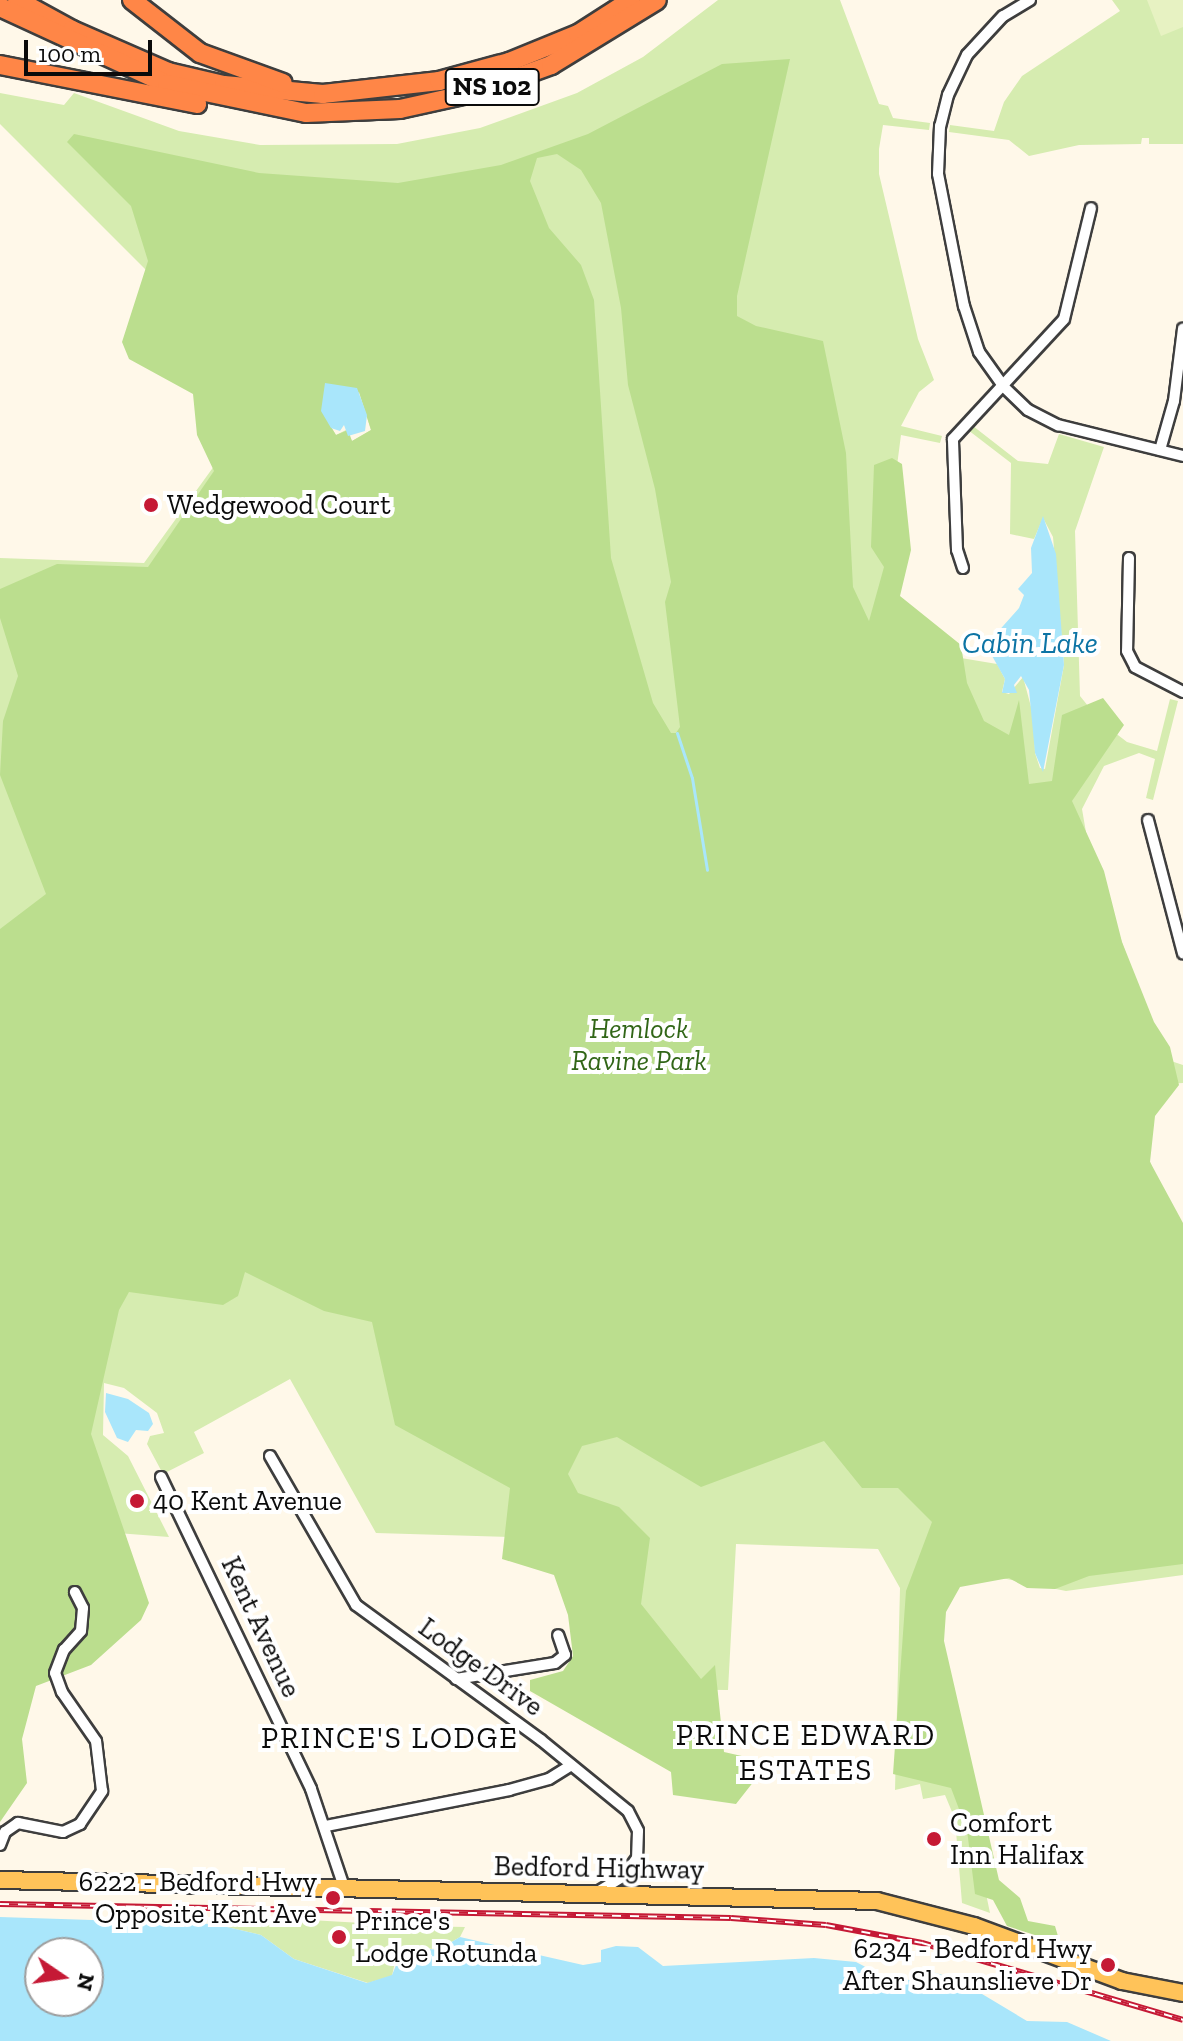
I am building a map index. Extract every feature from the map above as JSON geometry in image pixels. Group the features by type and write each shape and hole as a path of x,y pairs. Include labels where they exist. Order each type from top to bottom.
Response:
{"highway":[{"name":"NS 102","path":"17,0 72,30 168,72 273,92 357,90 439,81 509,62 578,34 631,0"},
{"path":"132,0 200,53 251,75 357,90"},
{"name":"NS 102","path":"0,7 132,72 202,94 306,113 400,109 477,92 551,65 657,0"},
{"path":"0,65 223,108 306,113"}],"main road":[{"name":"Bedford Highway","path":"0,1880 877,1901 965,1923 1122,1981 1183,1993"}],"street":[{"path":"1030,0 1003,16 967,55 948,95 940,126 938,174 964,306 979,352 1004,387 1028,410 1058,425 1183,456"},
{"path":"963,568 957,550 953,439 1064,319 1091,208"},
{"path":"1160,450 1176,387 1183,329"},
{"path":"1129,558 1127,651 1135,667 1183,692"},
{"path":"1148,820 1183,953"},
{"name":"Lodge Drive","path":"270,1456 356,1605 625,1807 638,1831 631,1868 594,1894"},
{"name":"Kent Avenue","path":"161,1477 326,1826 345,1890"},
{"path":"0,1845 6,1830 18,1823 63,1832 86,1819 99,1800 104,1782 96,1741 62,1692 55,1673 64,1650 81,1631 83,1608 75,1592"},
{"path":"456,1679 555,1663 565,1655 558,1635"},
{"path":"326,1826 509,1790 549,1779 571,1765"}],"green space":[{"name":"Hemlock Ravine Park","path":"718,0 840,0 879,104 888,106 893,118 930,123 929,130 883,125 879,149 879,174 918,339 934,380 919,392 901,426 942,436 940,443 901,435 885,558 919,651 997,664 1005,679 1002,692 1009,694 1023,677 1034,718 1035,753 1040,768 1045,769 1064,665 1053,537 1043,518 1034,539 1010,534 1011,463 968,430 973,426 1018,461 1048,464 1059,434 1104,447 1075,531 1080,696 1101,722 1127,742 1157,751 1170,699 1178,701 1153,800 1146,798 1155,759 1139,753 1104,766 1082,809 1088,844 1162,1058 1183,1065 1183,1083 1162,1084 1146,1151 1183,1247 1183,1575 1066,1591 962,1570 920,1574 990,1913 962,1903 955,1819 945,1795 923,1799 920,1784 895,1790 900,1588 878,1549 736,1544 728,1690 628,1689 571,1539 376,1533 290,1379 194,1432 204,1453 163,1474 147,1444 150,1436 164,1433 157,1413 124,1388 104,1383 103,1435 128,1456 169,1537 0,1524 0,558 144,563 282,372 150,274 0,124 0,93 64,105 74,93 179,131 260,145 397,144 480,128 577,93 643,57","holes":["359,392 371,430 352,441 346,430 336,435 328,422"]},
{"path":"1112,0 1183,0 1183,144 1149,144 1149,138 1142,138 1141,144 1079,145 1029,156 1009,140 949,132 950,125 994,131 1004,102 1022,76 1120,11"},
{"path":"1147,0 1183,0 1183,27 1161,36"},
{"name":"Hemlock Ravine Park","path":"790,59 737,296 737,316 756,326 823,341 846,453 853,587 869,621 884,567 871,547 874,465 892,458 902,464 911,550 900,596 961,645 967,683 984,721 1009,735 1019,700 1029,784 1052,781 1062,715 1103,698 1124,725 1072,801 1104,871 1122,942 1154,1022 1170,1047 1179,1085 1155,1116 1150,1162 1183,1223 1183,1564 1089,1576 1055,1589 1027,1588 1009,1578 960,1587 946,1612 944,1641 999,1880 1020,1898 1028,1921 1055,1926 1060,1943 1007,1926 993,1900 975,1894 967,1830 951,1788 893,1774 906,1591 932,1522 898,1488 862,1488 824,1441 701,1487 617,1437 582,1446 568,1474 578,1493 619,1507 650,1538 641,1604 701,1679 715,1665 724,1752 769,1762 736,1804 673,1795 671,1772 530,1691 530,1680 563,1671 573,1656 568,1615 554,1575 502,1559 510,1488 395,1425 372,1322 324,1311 245,1272 238,1296 223,1305 129,1292 119,1310 91,1434 149,1603 141,1620 91,1665 36,1686 22,1739 27,1783 0,1822 0,929 46,894 0,775 3,721 18,676 0,618 0,589 57,564 148,567 214,471 197,435 193,394 129,359 122,342 148,261 131,206 67,142 74,134 259,173 398,183 501,165 588,134 722,64","holes":["557,154 581,170 601,203 621,308 628,385 655,489 671,582 665,602 680,727 676,733 671,733 653,703 611,558 594,300 581,265 549,228 530,181 537,158","359,392 371,430 352,441 348,430 336,435 328,422"]},
{"path":"258,1917 465,1927 460,1937 438,1950 421,1947 396,1957 392,1976 368,1983 294,1959 261,1935 214,1924"}],"water":[{"path":"325,383 357,388 367,415 365,431 348,436 344,425 340,431 331,428 321,411"},
{"name":"Cabin Lake","path":"1043,516 1056,554 1064,665 1043,772 1035,753 1029,690 1021,676 1014,685 1017,693 1002,693 1005,679 991,654 995,635 1019,608 1024,595 1018,589 1032,573 1031,548"},
{"path":"106,1393 128,1399 149,1413 153,1424 148,1431 136,1430 128,1442 117,1438 105,1412"},
{"path":"0,1917 214,1924 261,1935 294,1959 367,1983 392,1975 404,1946 438,1950 460,1937 583,1965 601,1962 601,1950 616,1946 638,1947 663,1966 814,1958 856,1962 883,1976 916,1981 925,1970 957,1979 1027,2021 1067,2022 1111,2041 0,2041"}],"waterway":[{"path":"677,733 692,778 707,870"}],"railway":[{"path":"0,1904 731,1918 826,1925 922,1943 1183,2020"}],"place":[{"name":"Wedgewood Court","path":"151,505"},
{"name":"40 Kent Avenue","path":"137,1501"},
{"name":"Comfort Inn Halifax","path":"934,1839"},
{"name":"6222 - Bedford Hwy Opposite Kent Ave","path":"333,1898"},
{"name":"Prince's Lodge Rotunda","path":"339,1937"},
{"name":"6234 - Bedford Hwy After Shaunslieve Dr","path":"1108,1965"}],"district":[{"name":"PRINCE'S LODGE","path":"390,1738"},
{"name":"PRINCE EDWARD ESTATES","path":"806,1752"}]}
